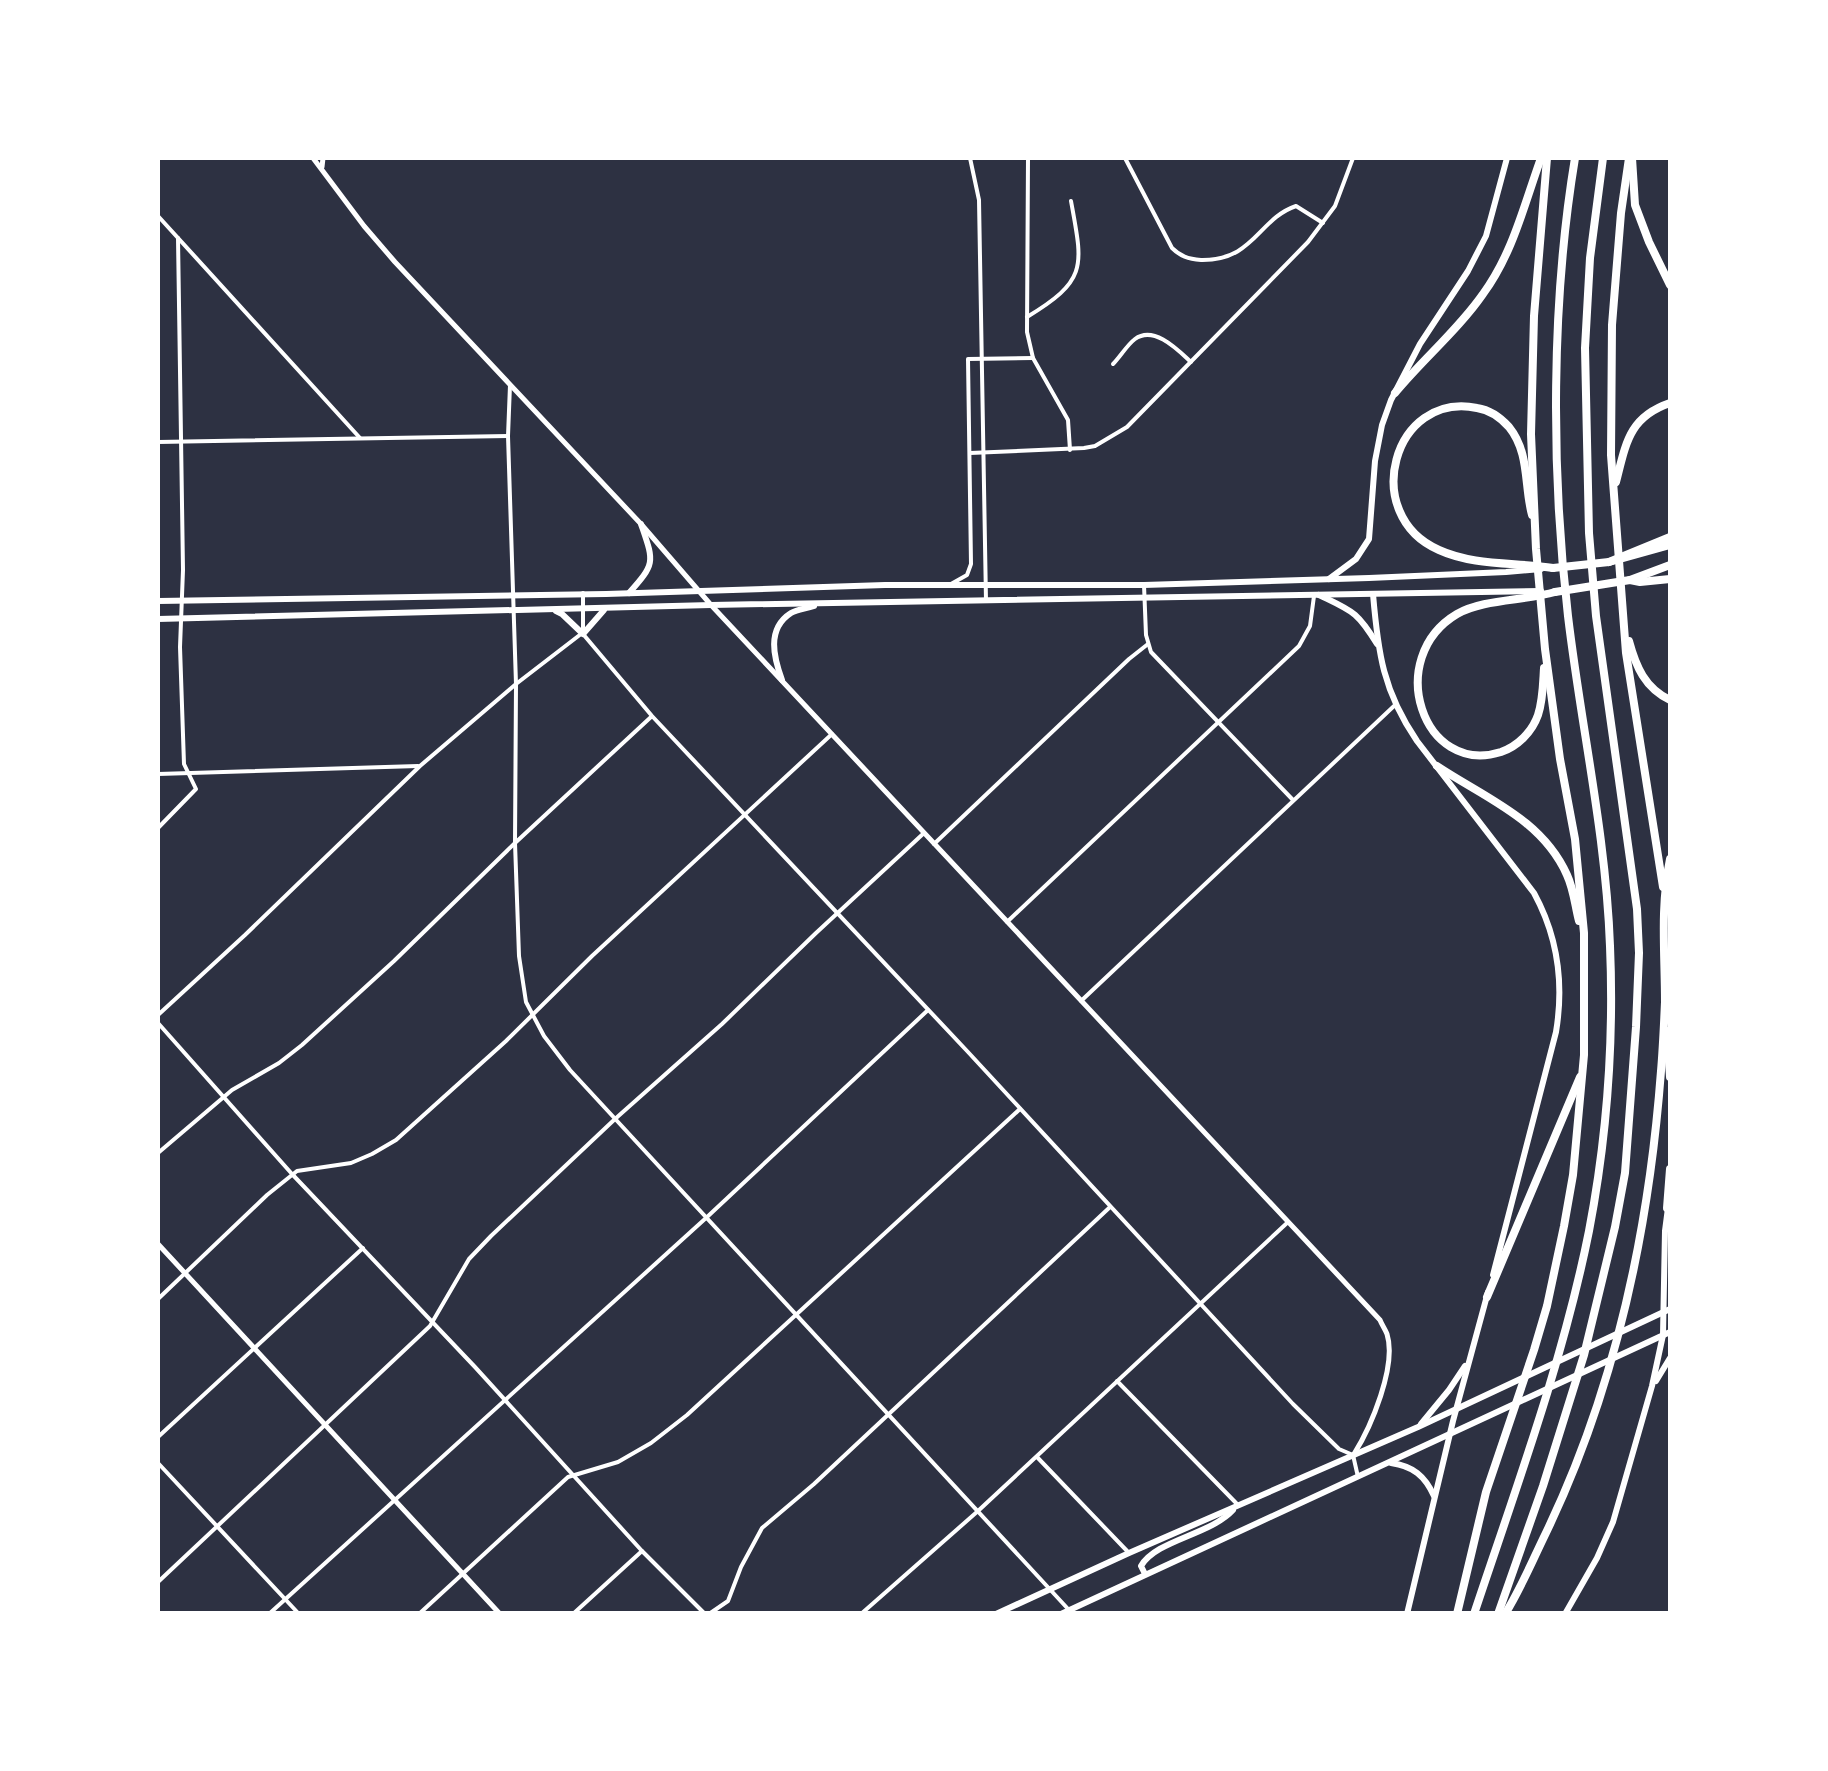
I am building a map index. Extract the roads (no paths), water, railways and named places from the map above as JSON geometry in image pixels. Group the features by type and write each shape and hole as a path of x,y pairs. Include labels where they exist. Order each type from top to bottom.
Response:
{"highway":[{"path":"1394,394 1484,294 1521,222 1544,158"},
{"path":"1457,1614 1486,1492 1547,1306 1572,1174 1583,1068 1584,933 1575,839 1545,649 1531,434 1544,158"},
{"path":"1474,1614 1562,1342 1589,1230 1604,1133 1610,1052 1608,910 1560,539 1557,368 1575,158"},
{"path":"1502,1614 1598,1304 1625,1172 1636,1027 1637,909 1596,616 1589,533 1584,348 1602,158"},
{"path":"1502,1614 1554,1518 1601,1392 1642,1230 1653,1158 1664,1004 1664,892 1626,653 1611,454 1612,325 1621,213 1630,158"},
{"path":"1630,158 1635,205 1670,284"},
{"path":"1615,486 1634,426 1644,416 1670,403"},
{"path":"1536,529 1520,445 1500,418 1485,410 1452,407 1425,418 1406,438 1394,466 1393,490 1400,515 1418,538 1442,552 1476,560 1553,568 1610,562 1670,545"},
{"path":"1610,562 1670,537"},
{"path":"1545,649 1538,716 1522,740 1507,750 1476,755 1447,744 1434,732 1424,715 1416,679 1427,644 1457,614 1476,606 1630,580 1670,566"},
{"path":"1630,580 1670,579"},
{"path":"1623,620 1641,675 1658,694 1670,700"},
{"path":"1437,766 1511,810 1540,834 1570,880 1584,933"},
{"path":"1664,892 1670,858"},
{"path":"1664,1004 1670,1077"},
{"path":"1487,1296 1583,1068"},
{"path":"1668,1208 1670,1169"}],"main road":[{"path":"1328,580 1356,559 1368,539 1382,425 1408,366 1486,236 1507,158"},
{"path":"629,593 646,575 651,560 641,524"},
{"path":"158,601 1144,585 1553,568"},
{"path":"1313,580 1316,594"},
{"path":"158,618 1554,592"},
{"path":"1316,594 1351,610 1377,644"},
{"path":"1372,594 1377,644 1396,704 1410,730 1534,893 1553,936 1560,977 1556,1032 1406,1614"},
{"path":"782,680 773,652 775,637 793,612 817,604"},
{"path":"550,609 562,614 583,634 607,608"},
{"path":"1565,1614 1613,1522 1667,1334 1670,1197"},
{"path":"996,1614 1456,1410 1668,1310"},
{"path":"1065,1612 1667,1334"},
{"path":"1418,1427 1449,1390 1470,1356"},
{"path":"1652,1386 1670,1358"},
{"path":"1390,1463 1418,1473 1435,1498"},
{"path":"1145,1574 1141,1566 1156,1551 1223,1521 1238,1505"}],"street":[{"path":"313,158 382,247 1380,1320 1388,1336 1389,1355 1363,1440 1353,1455 1358,1478"},
{"path":"322,168 323,158"},
{"path":"970,158 979,200 986,601"},
{"path":"1028,158 1027,332 1033,358 1068,420 1070,450"},
{"path":"1126,158 1172,248 1180,256 1195,260 1224,257 1250,244 1277,216 1296,206 1323,223"},
{"path":"970,453 1095,446 1127,427 1323,223 1335,206 1353,158"},
{"path":"1027,317 1051,302 1079,269 1080,246 1071,201"},
{"path":"158,216 362,440"},
{"path":"158,828 196,789 184,764 178,238"},
{"path":"1113,364 1135,339 1145,335 1162,338 1191,362"},
{"path":"948,586 967,574 972,564 968,359 1033,358"},
{"path":"510,385 515,843 521,974 526,1002 544,1036 570,1070 1050,1590 1065,1612"},
{"path":"158,442 508,436"},
{"path":"1144,585 1148,644 1152,652 1293,800"},
{"path":"582,594 583,634 652,716 1293,1404 1338,1449 1353,1455"},
{"path":"1007,922 1301,644 1310,626 1316,594"},
{"path":"158,1015 420,766 516,684 583,634"},
{"path":"934,844 1148,644"},
{"path":"1081,1001 1396,704"},
{"path":"158,1153 224,1097 302,1045 652,716"},
{"path":"158,1300 292,1174 304,1168 350,1162 396,1140 832,734"},
{"path":"158,774 420,766"},
{"path":"158,1582 432,1322 468,1259 924,833"},
{"path":"269,1614 706,1218 928,1010"},
{"path":"158,1023 292,1174 642,1552 707,1614 728,1600 762,1528 1110,1207"},
{"path":"419,1614 522,1516 573,1474 618,1462 651,1443 686,1415 1020,1109"},
{"path":"861,1614 978,1512 1287,1223"},
{"path":"158,1244 500,1614"},
{"path":"158,1436 363,1248"},
{"path":"1117,1380 1238,1505"},
{"path":"1037,1457 1129,1553"},
{"path":"158,1462 299,1614"},
{"path":"572,1614 642,1552"}]}
